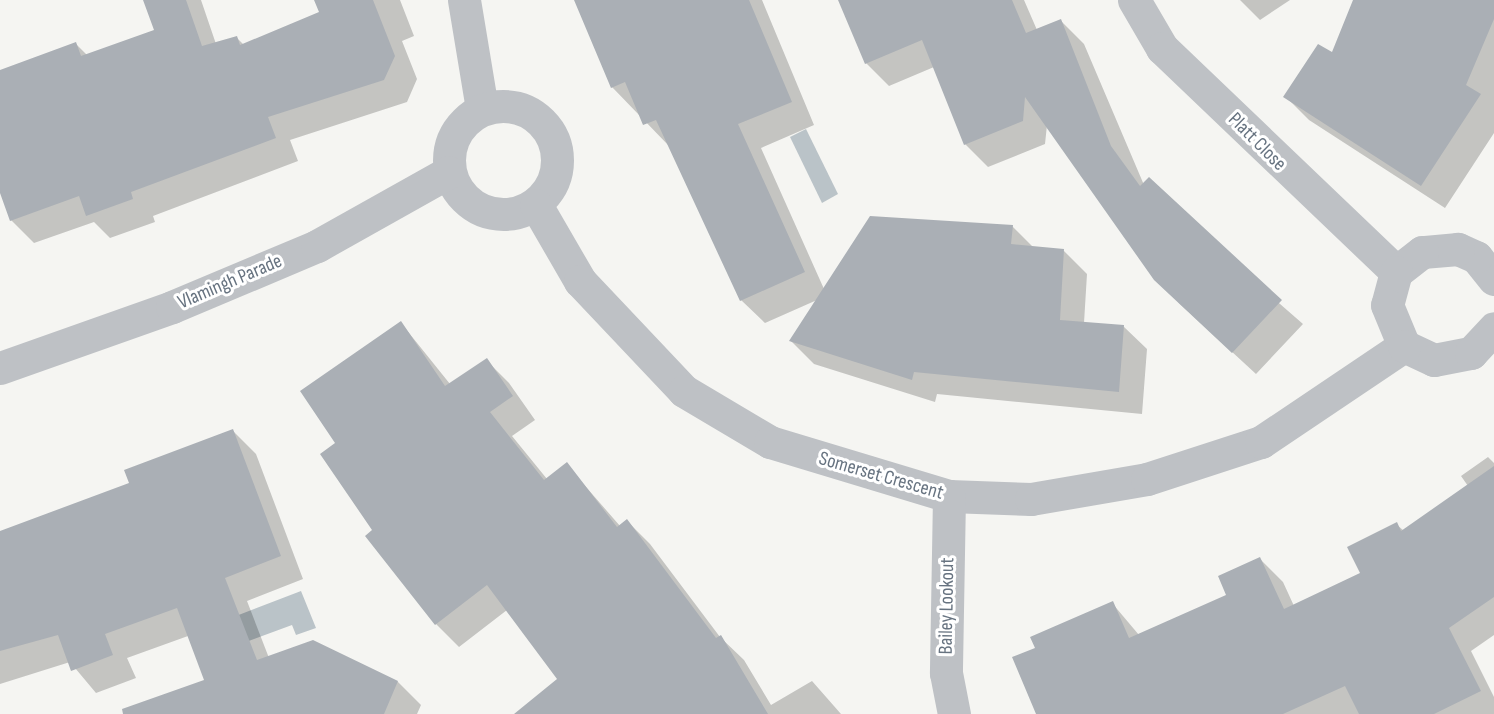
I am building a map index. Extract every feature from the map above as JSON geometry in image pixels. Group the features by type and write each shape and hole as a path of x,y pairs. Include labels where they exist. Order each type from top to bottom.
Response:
{"street":[{"path":"464,0 482,109"},
{"name":"Platt Close","path":"1134,0 1162,48 1396,272"},
{"path":"515,107 538,119 554,140 556,172 536,205 519,213 481,211 457,191 449,172 454,134 482,109 515,107"},
{"name":"Vlamingh Parade","path":"0,368 172,307 317,246 449,172"},
{"name":"Somerset Crescent","path":"536,205 580,281 684,391 770,442 949,496 1031,499 1135,481 1261,442 1404,346"},
{"path":"1492,267 1458,249 1442,247 1409,258 1396,272 1387,305 1404,346 1434,360 1453,360 1472,353 1493,334"},
{"name":"Bailey Lookout","path":"949,496 946,673 954,714"}],"shaded area":[{"path":"806,129 838,194 822,203 790,137"},
{"path":"301,591 316,628 296,635 292,625 246,642 236,616"}],"building":[{"path":"143,0 186,0 202,46 237,36 240,45 319,12 314,0 373,0 395,56 384,80 268,117 276,138 131,192 133,199 86,216 79,196 10,221 0,193 0,70 76,42 81,56 154,30"},
{"path":"574,0 749,0 792,102 738,124 805,272 740,301 656,120 643,125 625,82 611,88"},
{"path":"838,0 1012,0 1026,33 1061,19 1111,146 1140,186 1149,177 1282,300 1232,353 1154,280 1025,97 1023,121 964,145 922,40 865,64"},
{"path":"1353,0 1494,0 1494,19 1466,85 1481,94 1421,186 1283,97 1318,44 1332,52"},
{"path":"870,216 1013,225 1011,244 1064,249 1060,320 1124,325 1119,392 914,372 912,380 789,341"},
{"path":"401,321 445,386 487,358 513,396 490,412 544,480 567,462 617,527 627,519 716,638 721,635 768,714 514,714 557,679 487,585 435,625 365,536 372,530 320,454 335,443 300,391"},
{"path":"233,429 281,556 225,578 257,660 313,640 398,681 384,714 123,714 122,709 204,680 177,608 105,634 113,655 71,671 58,635 0,651 0,531 129,483 124,470"},
{"path":"1494,466 1494,597 1449,628 1481,691 1434,714 1359,714 1345,686 1283,714 1036,714 1012,657 1035,648 1030,637 1113,601 1129,638 1226,595 1218,576 1260,557 1284,609 1360,573 1347,547 1397,522 1401,531"}]}
